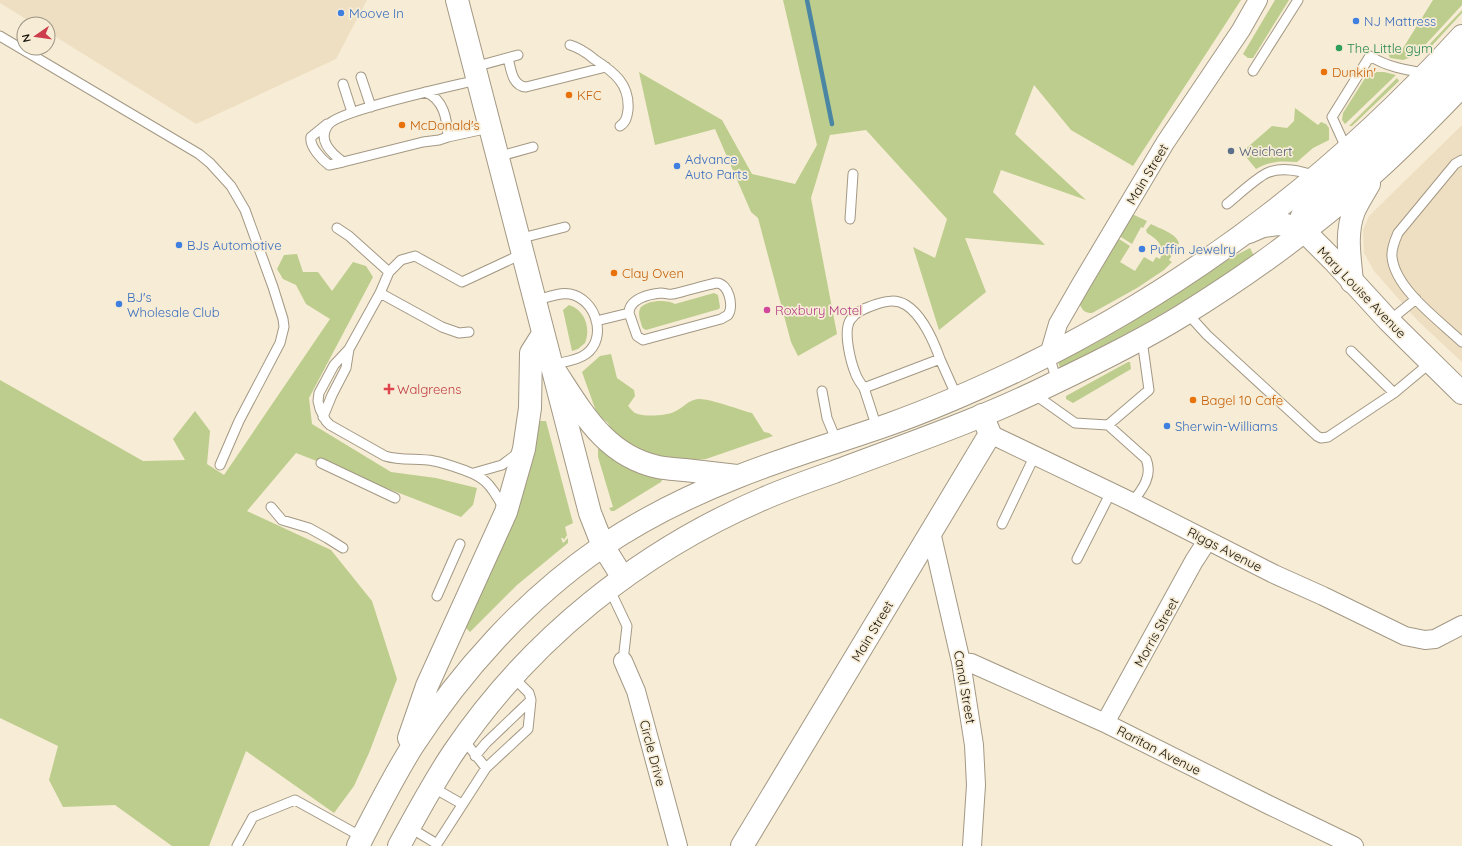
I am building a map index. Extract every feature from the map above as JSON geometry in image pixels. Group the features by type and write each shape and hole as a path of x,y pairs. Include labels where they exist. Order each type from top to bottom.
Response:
{"main road":[{"path":"457,0 590,513 616,583"},
{"path":"360,841 398,769 431,719 478,658 517,618 555,583 603,546 650,517 740,476 877,428 957,397 1049,355 1134,309 1248,232 1318,177 1372,128 1462,36"},
{"path":"1304,231 1300,222 1302,214 1308,207 1364,159 1438,86 1462,60"},
{"path":"399,846 432,787 469,747 488,706 513,677 558,631 616,583 680,540 768,496 946,430 986,424 1033,393 1142,340 1186,313 1261,263 1329,212 1376,171 1462,86"},
{"path":"1352,282 1348,239 1349,229 1355,209 1376,171"},
{"name":"Mary Louise Avenue","path":"1248,232 1263,226 1278,224 1304,231 1389,321 1462,393"},
{"path":"398,769 427,686 506,512 524,449 530,408 530,353 543,334"},
{"path":"551,365 594,429 604,439 627,455 642,462 659,467 740,476"},
{"name":"Main Street","path":"742,846 931,532 986,424"}],"street":[{"name":"Main Street","path":"1049,355 1058,324 1081,284 1165,143 1241,30 1258,0"},
{"name":"Riggs Avenue","path":"986,424 1035,455 1132,502 1207,541 1405,636 1419,640 1435,639 1462,625"},
{"name":"Canal Street","path":"931,532 961,662 974,745 976,785 972,846"},
{"name":"Morris Street","path":"1105,723 1194,561 1207,541"},
{"name":"Circle Drive","path":"623,661 636,691 678,846"},
{"name":"Raritan Avenue","path":"961,662 971,663 1105,723 1354,846"}],"lane":[{"path":"1253,71 1298,0"},
{"path":"0,36 198,154 210,163 231,186 245,210 273,287 284,327 280,343 239,421 220,464"},
{"path":"570,45 578,47 618,77 626,92 628,107 626,121 620,126"},
{"path":"489,128 439,140 423,142 329,165 325,162 312,144 311,136 328,123 352,112 425,92 518,55"},
{"path":"1347,150 1332,117 1370,56 1386,65 1403,70 1427,73"},
{"path":"508,58 515,81 519,86 526,87 606,67"},
{"path":"361,77 371,107"},
{"path":"343,84 352,112"},
{"path":"425,92 434,97 440,104 447,120 448,137"},
{"path":"328,123 323,139 328,148 343,162"},
{"path":"497,157 533,147"},
{"path":"1462,160 1455,164 1398,233 1394,243 1392,256 1394,268 1405,287 1462,342"},
{"path":"1227,204 1267,173 1281,170 1300,171 1318,177"},
{"path":"850,219 853,174"},
{"path":"506,512 496,493 486,482 474,473 434,461 394,459 385,456 330,425 323,417 318,401 319,393 334,365 349,349 380,293 389,272 401,260 415,256 462,282 520,246 565,227"},
{"path":"337,228 349,236 389,272"},
{"path":"716,283 722,284 726,288 731,309 728,315 721,319 644,340 636,336 629,313 630,306 633,302 642,298 661,294 671,294 716,283"},
{"path":"380,293 442,327 459,333 469,332"},
{"path":"534,301 560,294 571,294 583,299 587,303 594,314 596,321 597,335 594,345 590,351 577,358 551,365"},
{"path":"1389,321 1416,299"},
{"path":"877,428 864,388 856,376 847,338 847,328 851,319 868,307 893,300 905,304 911,308 924,325 936,346 940,359 957,397"},
{"path":"596,321 629,313"},
{"path":"1186,313 1207,335 1321,438 1328,437 1394,393 1430,363"},
{"path":"1108,425 1149,390 1142,340"},
{"path":"323,417 332,395 346,368 349,349"},
{"path":"1351,351 1394,393"},
{"path":"1049,355 1058,382"},
{"path":"864,388 940,359"},
{"path":"822,391 827,418 837,442"},
{"path":"1033,393 1075,423 1108,425 1146,459 1149,465 1149,473 1141,491 1132,502"},
{"path":"474,473 502,465 524,449"},
{"path":"1002,524 1035,455"},
{"path":"321,463 395,498"},
{"path":"1077,560 1111,492"},
{"path":"271,507 282,520 309,528 343,548"},
{"path":"437,596 460,544"},
{"path":"616,583 626,626 623,661"},
{"path":"409,826 438,844 486,768 528,729 531,700 529,693 513,677"},
{"path":"486,768 469,747 486,743 531,700"},
{"path":"432,787 462,804"},
{"path":"237,846 253,818 295,800 360,841"}],"shaded area":[{"path":"0,0 367,0 336,59 196,124 56,37 56,16 21,16 0,3"},
{"path":"1462,125 1462,362 1418,321 1374,271 1364,253 1363,230 1369,216"}],"green space":[{"path":"783,0 1241,0 1133,166 1071,130 1034,85 1015,134 1086,200 1001,170 993,192 1045,245 965,238 986,292 939,330 913,247 935,258 947,219 866,130 830,135 811,198 837,334 798,356 791,342 758,218 751,212 715,129 655,145 639,72 722,120 752,174 795,184 817,145"},
{"path":"1275,0 1289,0 1253,58 1248,58 1243,54"},
{"path":"1433,0 1462,0 1462,5 1415,56 1403,60 1390,58 1387,51 1388,46 1400,53"},
{"path":"1462,10 1462,13 1427,51 1423,51"},
{"path":"1374,72 1384,72 1396,75 1345,124 1342,120 1343,113 1367,75"},
{"path":"1397,78 1399,81 1352,126 1349,126"},
{"path":"1295,108 1318,125 1321,122 1326,124 1329,128 1329,140 1313,148 1297,162 1276,162 1266,164 1256,169 1242,152 1272,126 1287,128 1294,121"},
{"path":"1132,214 1147,221 1143,228 1141,227 1132,244 1121,237 1119,239 1130,246 1120,262 1135,271 1144,257 1153,262 1156,257 1160,259 1162,254 1160,253 1162,249 1161,246 1147,233 1146,230 1151,224 1171,234 1179,243 1169,260 1172,262 1164,270 1137,288 1092,313 1086,312 1080,305 1082,299"},
{"path":"1250,248 1254,256 1207,287 1135,329 1060,368 1058,361 1090,346 1120,329 1214,268"},
{"path":"297,254 303,272 318,272 332,291 353,262 366,266 373,277 309,398 312,424 391,472 436,478 477,488 473,505 461,517 296,453 247,511 331,550 372,601 397,679 369,753 354,786 334,813 246,751 209,846 172,846 115,805 63,807 49,780 58,746 0,718 0,380 143,461 185,460 173,439 195,411 210,431 207,464 224,475 330,319 306,304 296,285 283,279 277,269 284,255"},
{"path":"714,293 718,295 719,309 646,330 642,326 639,313 640,309 648,303 667,301 675,304"},
{"path":"569,305 575,307 583,315 587,326 587,337 585,343 578,349 572,351 563,310"},
{"path":"611,354 617,378 634,390 635,396 628,406 635,413 654,416 666,414 677,410 691,401 703,399 752,413 764,432 773,436 706,459 682,461 669,460 626,445 611,429 608,423 597,414 582,372 600,356"},
{"path":"1130,362 1131,369 1073,403 1066,399 1066,396"},
{"path":"540,421 546,421 573,523 565,527 567,535 564,540 561,538 563,543 568,538 568,543 517,585 470,632 465,627 519,506 527,479"},
{"path":"601,448 660,477 662,480 661,482 614,511 611,511 609,508 613,507 598,457 598,449"}],"waterway":[{"path":"807,0 832,124"}],"place":[{"name":"Moove In","path":"341,13"},
{"name":"NJ Mattress","path":"1356,21"},
{"name":"The Little gym","path":"1339,48"},
{"name":"Dunkin'","path":"1324,72"},
{"name":"KFC","path":"569,95"},
{"name":"McDonald's","path":"402,125"},
{"name":"Weichert","path":"1231,151"},
{"name":"Advance Auto Parts","path":"677,166"},
{"name":"BJs Automotive","path":"179,245"},
{"name":"Puffin Jewelry","path":"1142,249"},
{"name":"Clay Oven","path":"614,273"},
{"name":"BJ's Wholesale Club","path":"119,304"},
{"name":"Roxbury Motel","path":"767,310"},
{"name":"Walgreens","path":"389,389"},
{"name":"Bagel 10 Cafe","path":"1193,400"},
{"name":"Sherwin-Williams","path":"1167,426"}]}
